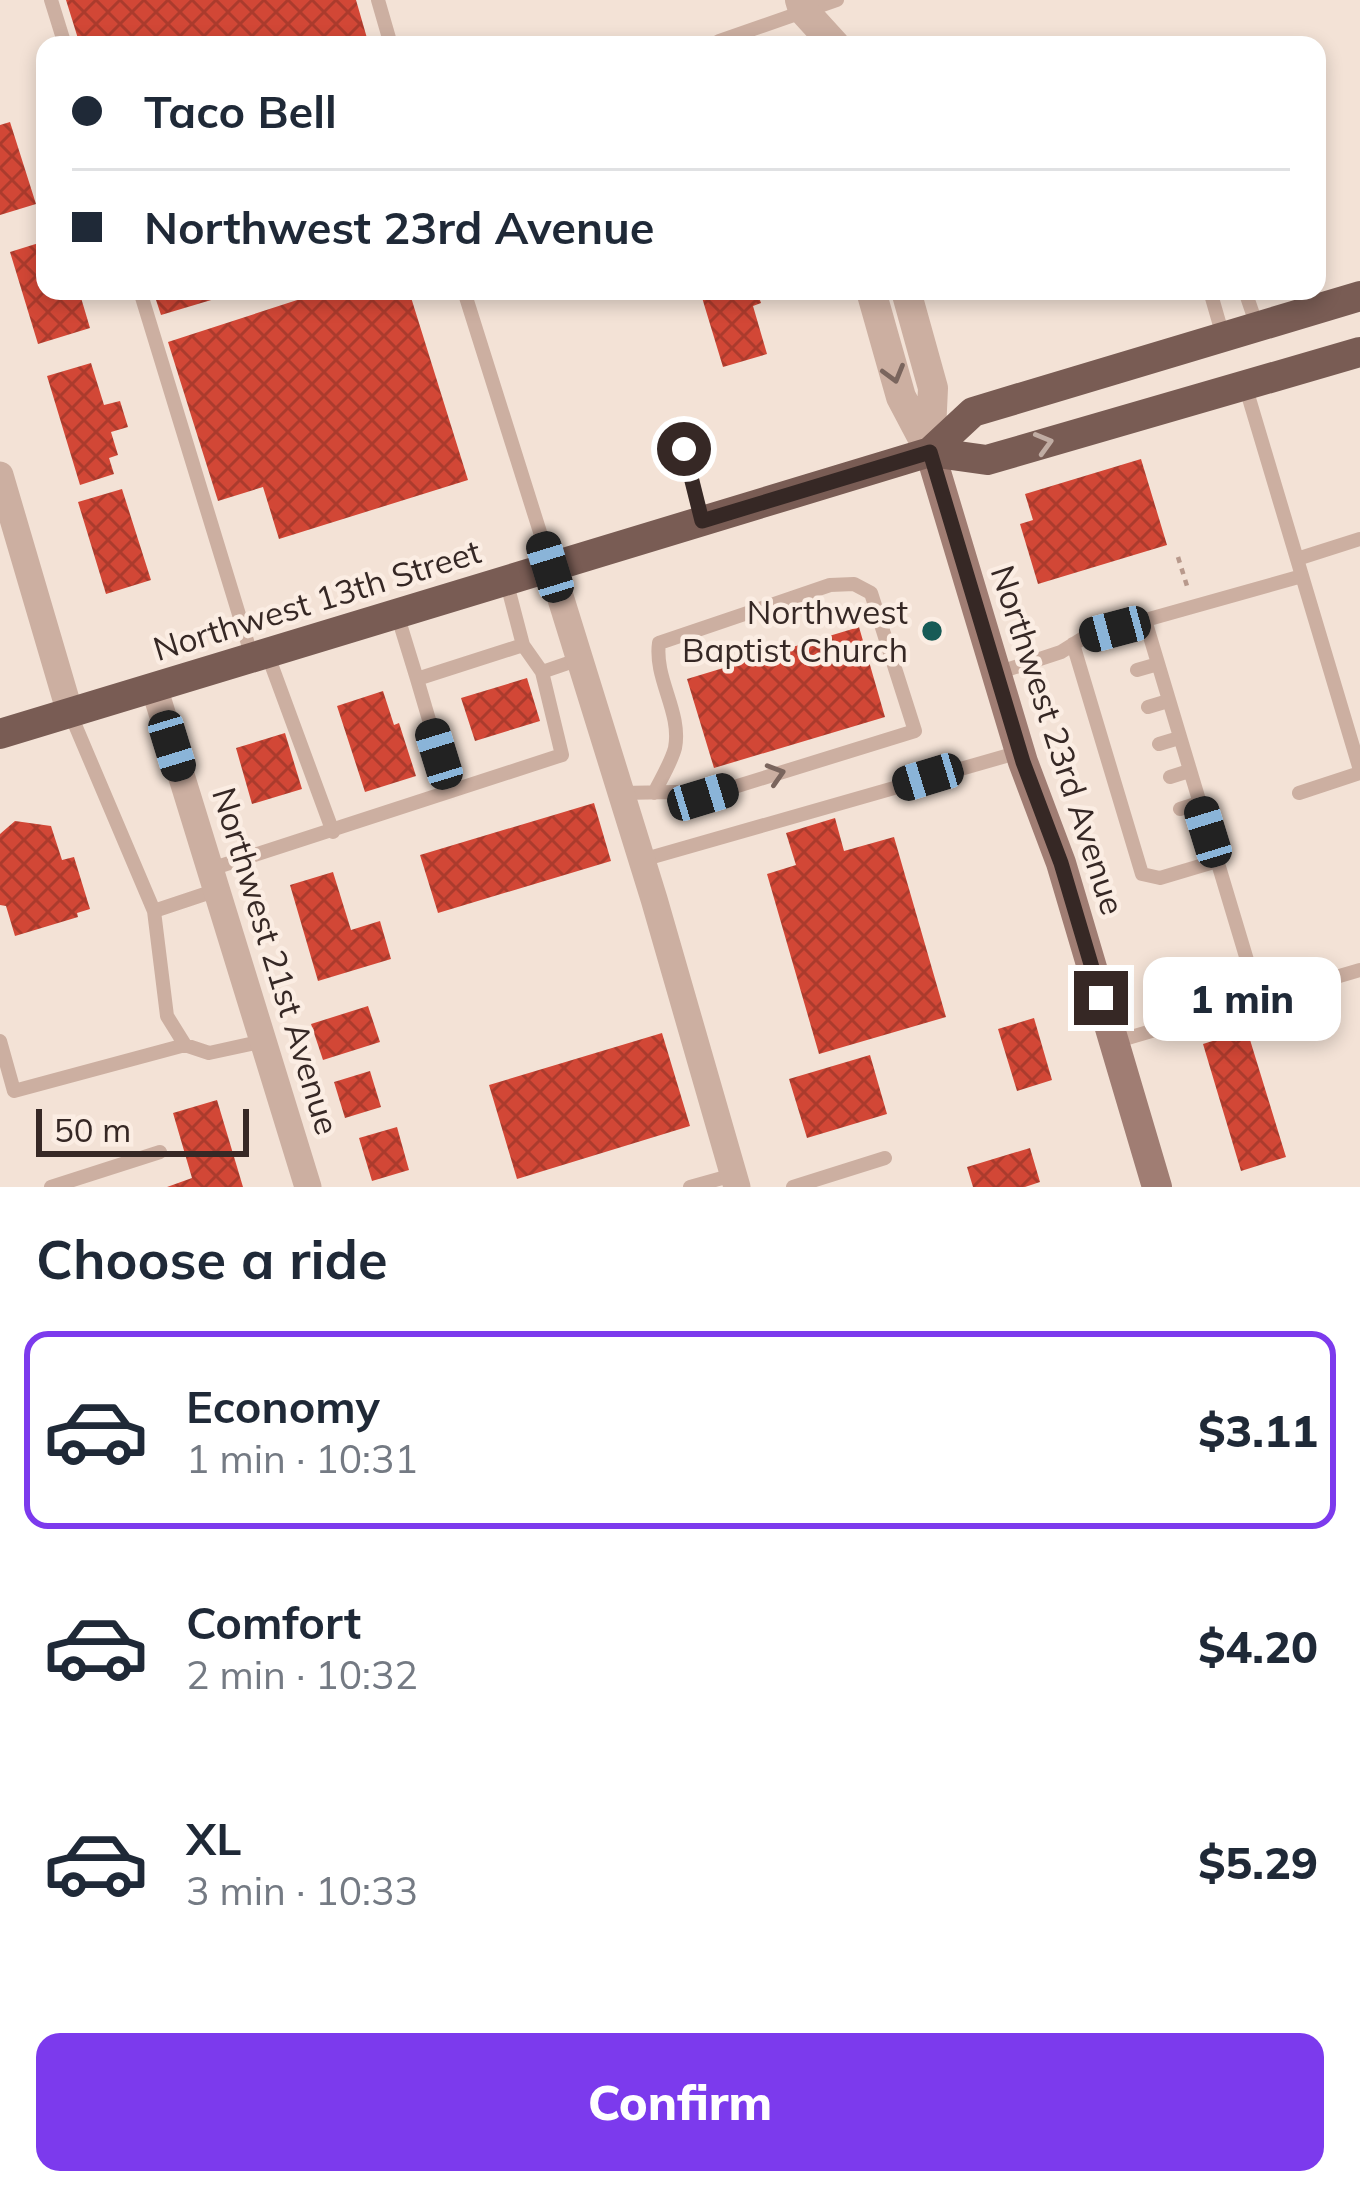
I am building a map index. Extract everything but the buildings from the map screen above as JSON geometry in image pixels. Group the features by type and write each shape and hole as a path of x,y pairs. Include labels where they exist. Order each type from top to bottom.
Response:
{"main road":[{"name":"Northwest 13th Street","path":"930,452 973,412 1360,296"},
{"name":"Northwest 13th Street","path":"0,734 930,452 987,460 1360,352"},
{"name":"Northwest 23rd Avenue","path":"930,452 1020,752 1061,863 1157,1187"}],"street":[{"path":"802,5 804,36"},
{"path":"802,5 828,36"},
{"name":"Northwest 23rd Avenue","path":"874,300 901,397 930,452"},
{"name":"Northwest 23rd Avenue","path":"909,300 933,388 930,452"},
{"path":"0,475 10,543 70,712"},
{"path":"550,567 735,1181"},
{"name":"Northwest 21st Avenue","path":"154,687 308,1187"}],"lane":[{"path":"52,0 62,36"},
{"path":"378,0 388,36"},
{"path":"730,36 802,5 837,0"},
{"path":"143,300 259,655 332,832"},
{"path":"467,300 550,567"},
{"path":"1213,300 1223,336"},
{"path":"1248,300 1257,326"},
{"path":"1245,386 1360,772 1299,793"},
{"path":"678,424 702,521"},
{"path":"1298,559 1360,539"},
{"path":"997,674 1085,637 1302,576"},
{"path":"154,911 214,879 332,832 562,755 542,673 523,645 506,580"},
{"path":"621,793 703,797 915,731 875,599 864,587 830,585 659,643 659,666 676,727 675,746 655,793"},
{"path":"397,614 450,791"},
{"path":"1145,620 1258,1000"},
{"path":"1073,644 1104,720 1117,792 1135,823 1142,874 1160,878 1217,861"},
{"path":"417,680 523,645"},
{"path":"542,673 580,659"},
{"path":"1137,670 1158,664"},
{"path":"1148,706 1168,701"},
{"path":"70,712 154,911 167,1016 184,1045"},
{"path":"1159,744 1179,738"},
{"path":"642,860 1020,752"},
{"path":"1170,776 1189,771"},
{"path":"1117,792 1134,787"},
{"path":"1180,809 1199,803"},
{"path":"1114,1042 1360,970"},
{"path":"0,1041 14,1091 184,1045 209,1053 264,1041"},
{"path":"51,1187 160,1152"},
{"path":"793,1187 885,1158"},
{"path":"690,1187 735,1181"}],"path":[{"path":"1178,557 1187,588"}],"place":[{"name":"Northwest Baptist Church","path":"932,631"}],"route":[{"path":"684,449 702,521 930,452 1023,762 1061,863 1101,998"}]}
